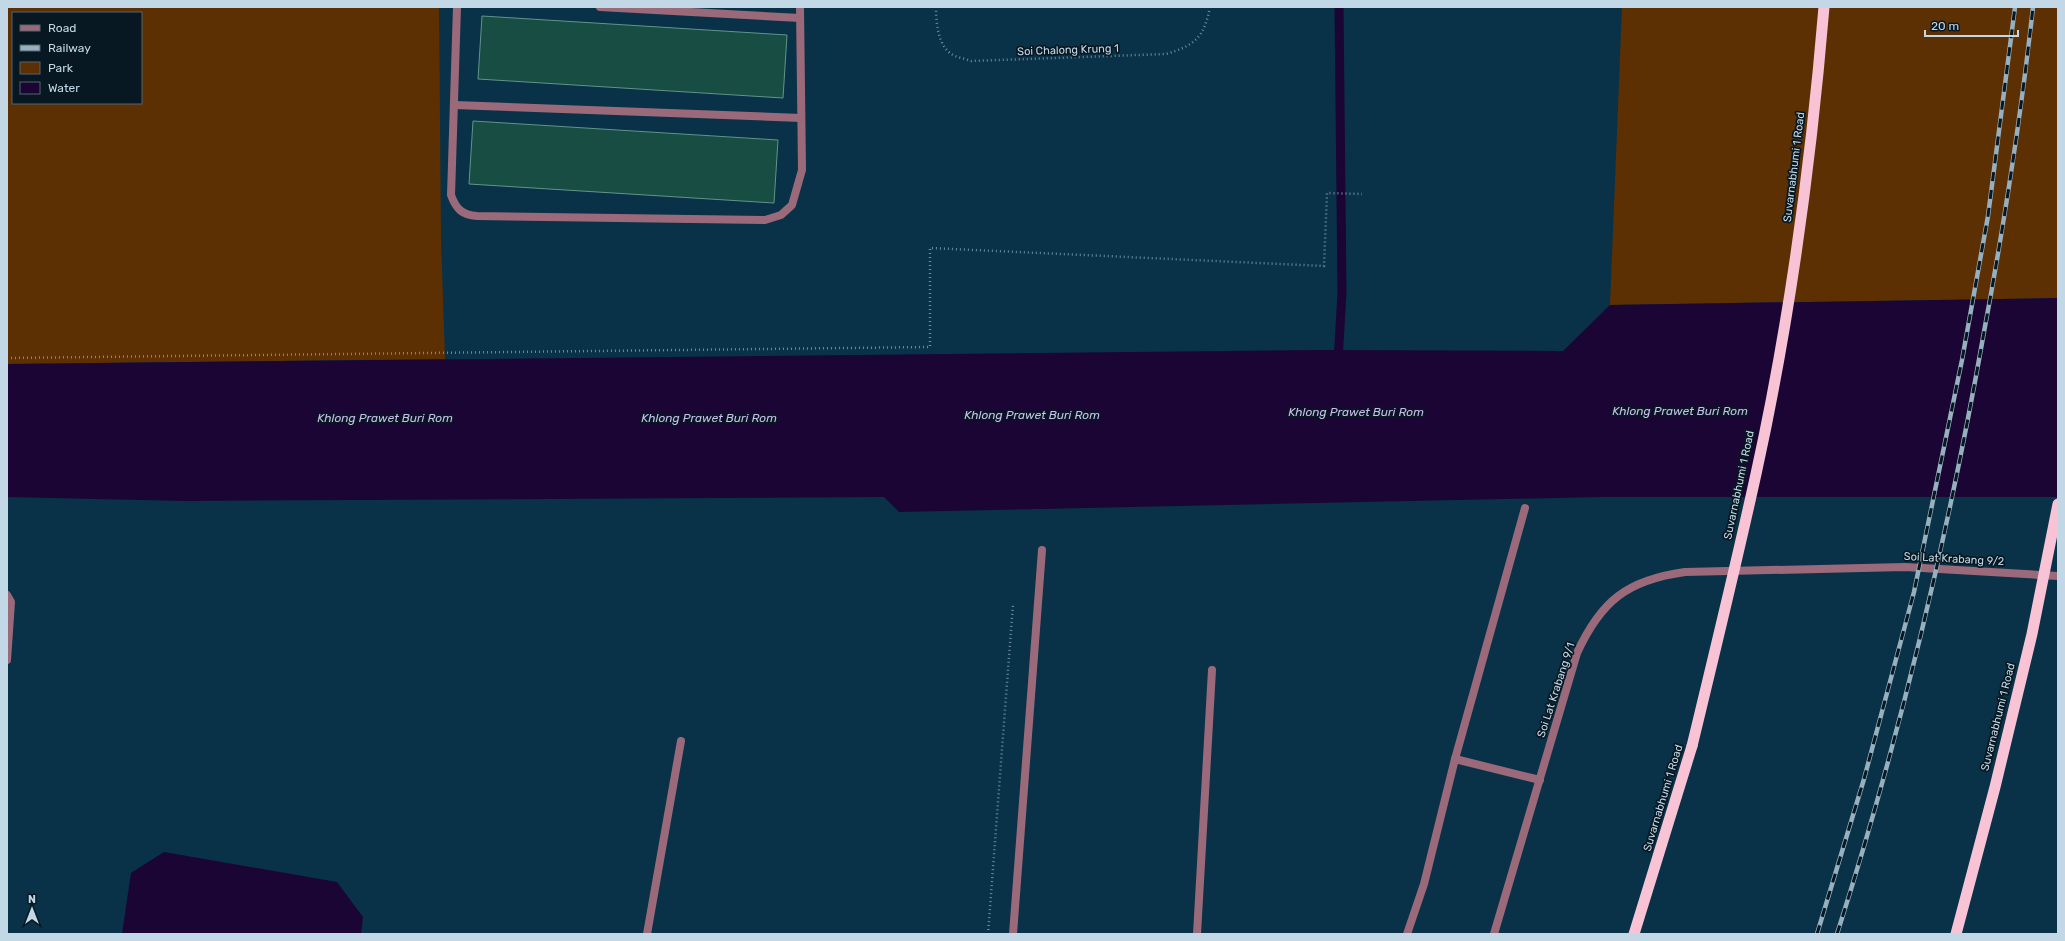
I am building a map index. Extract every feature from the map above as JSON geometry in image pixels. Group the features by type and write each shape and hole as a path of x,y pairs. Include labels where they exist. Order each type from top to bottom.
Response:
{"highway":[{"name":"Suvarnabhumi 1 Road","path":"1634,934 1692,746 1757,472 1784,326 1807,177 1824,7"},
{"name":"Suvarnabhumi 1 Road","path":"1956,934 1995,787 2032,634 2058,504"}],"street":[{"path":"456,7 451,195 455,206 459,211 467,215 477,216 765,220 781,215 792,205 802,170 800,7"},
{"path":"600,7 800,18"},
{"path":"454,105 801,118"},
{"path":"1406,934 1424,884 1455,759 1525,508"},
{"path":"1013,934 1042,550"},
{"name":"Soi Lat Krabang 9/2","path":"1848,569 1905,567 2058,576"},
{"name":"Soi Lat Krabang 9/1","path":"1494,934 1577,653 1586,634 1600,613 1619,594 1638,584 1660,576 1685,572 1848,569"},
{"path":"7,596 11,602 7,660"},
{"path":"1196,934 1212,670"},
{"path":"647,934 681,741"},
{"path":"1455,759 1540,780"}],"path":[{"name":"Soi Chalong Krung 1","path":"936,7 938,32 944,45 954,56 971,61 1166,54 1184,49 1198,40 1207,24 1210,7"},
{"path":"7,358 930,347 930,248 1324,266 1327,193 1362,194"},
{"path":"988,934 1013,604"}],"green space":[{"path":"7,7 439,7 441,239 445,359 7,364"},
{"path":"1622,7 2058,7 2058,298 1610,305"}],"water":[{"name":"Khlong Prawet Buri Rom","path":"2058,298 2058,497 1601,497 899,512 884,497 185,501 7,497 7,364 1319,350 1563,351 1610,305"},
{"path":"164,852 337,882 363,917 361,934 122,934 131,873"}],"building":[{"path":"482,16 787,35 783,98 478,79"},
{"path":"473,121 778,140 774,203 469,184"}],"waterway":[{"path":"1338,361 1342,293 1339,7"}],"railway":[{"path":"1817,934 1864,779 1914,592 1962,360 1988,216 2015,7"},
{"path":"1837,934 1860,860 1902,711 1921,636 1955,484 2005,211 2023,89 2033,7"}]}
